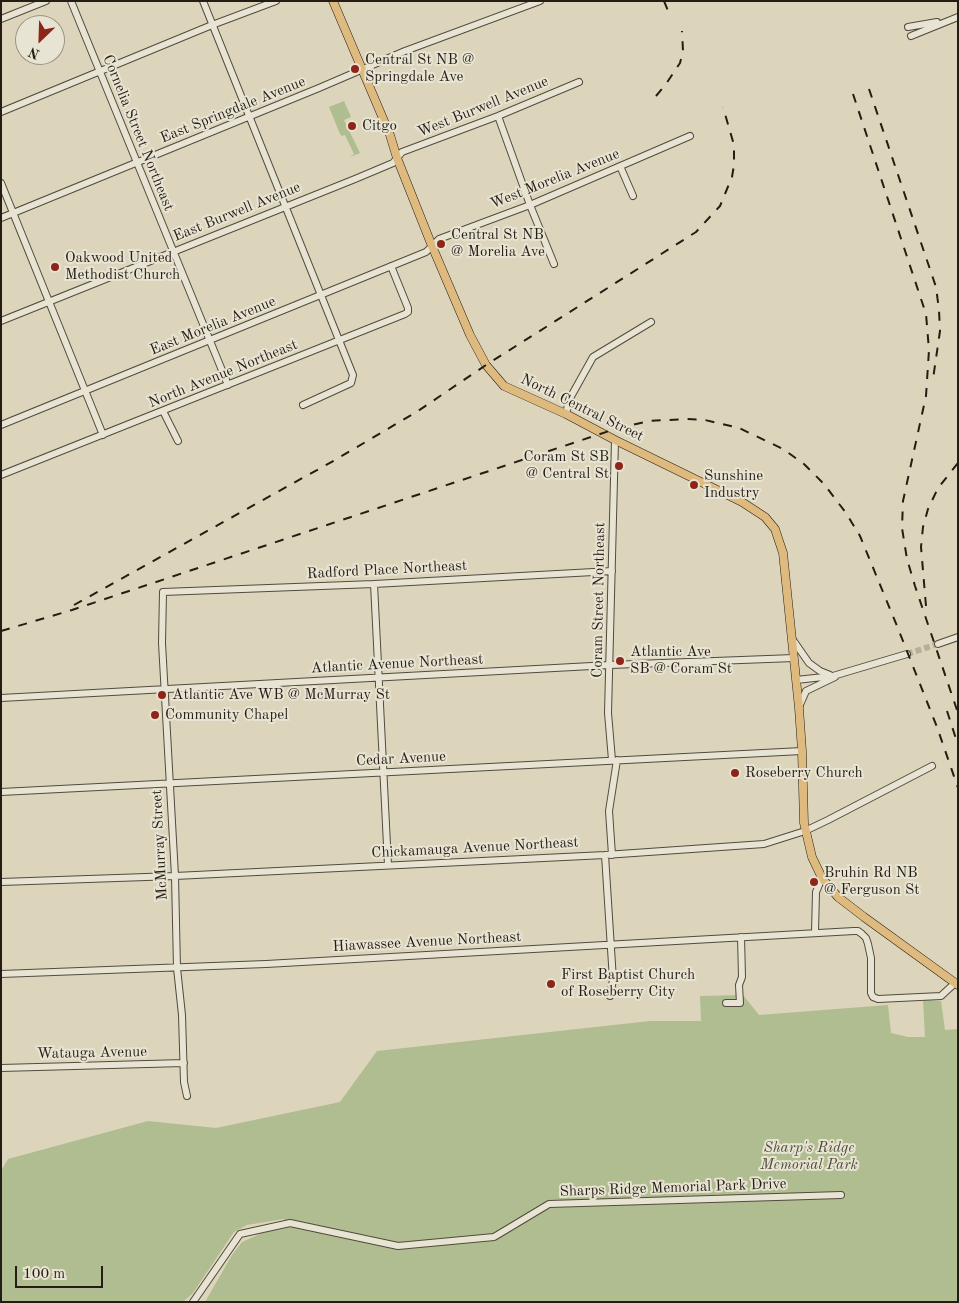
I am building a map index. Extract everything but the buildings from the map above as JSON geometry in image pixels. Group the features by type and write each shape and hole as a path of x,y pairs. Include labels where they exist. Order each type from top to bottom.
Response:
{"main road":[{"name":"North Central Street","path":"333,1 390,135 397,158 432,246 470,335 486,365 504,386 566,414 742,502 759,512 771,523 778,536 783,553 799,708 805,830 812,857 822,878 838,897 956,984"}],"street":[{"path":"1,19 46,1"},
{"name":"Cornelia Street Northeast","path":"71,1 228,385"},
{"path":"203,1 353,375 351,383 303,405"},
{"path":"1,112 212,25 276,1"},
{"name":"East Springdale Avenue","path":"1,218 405,51 540,1"},
{"path":"911,36 958,17"},
{"path":"908,27 948,20"},
{"name":"West Burwell Avenue","path":"397,158 402,152 498,116 579,82"},
{"path":"498,116 530,205 554,264"},
{"name":"West Morelia Avenue","path":"432,246 439,239 530,205 690,136"},
{"name":"East Burwell Avenue","path":"1,321 393,163 397,158"},
{"path":"620,166 633,196"},
{"path":"1,183 102,435"},
{"name":"East Morelia Avenue","path":"1,425 321,296 426,252 432,246"},
{"name":"North Avenue Northeast","path":"1,475 405,314 408,312 408,308 391,266"},
{"path":"566,414 569,400 592,357 650,322"},
{"path":"163,411 178,441"},
{"name":"Coram Street Northeast","path":"610,996 613,980 610,944 608,855 609,811 615,760 608,713 615,440"},
{"name":"Radford Place Northeast","path":"163,592 374,584 612,571"},
{"path":"374,584 388,865"},
{"name":"McMurray Street","path":"163,592 162,643 175,876 177,968 182,1016 184,1082 188,1096"},
{"path":"938,644 958,637"},
{"path":"792,640 809,663 820,671 836,676"},
{"path":"796,680 836,676 907,654"},
{"name":"Atlantic Avenue Northeast","path":"1,698 610,665 794,658"},
{"path":"799,708 806,691 830,681 836,676"},
{"name":"Cedar Avenue","path":"1,792 802,751"},
{"name":"Chickamauga Avenue Northeast","path":"1,882 175,876 608,855 764,844 805,830 932,766"},
{"path":"815,932 816,892 822,878"},
{"name":"Hiawassee Avenue Northeast","path":"1,974 177,968 858,931 866,938 868,944 871,993 873,997 878,999 941,996 956,984"},
{"path":"726,1003 740,1003 739,985 742,977 741,937"},
{"name":"Watauga Avenue","path":"1,1068 184,1063"},
{"name":"Sharps Ridge Memorial Park Drive","path":"193,1302 240,1234 290,1223 398,1246 494,1237 549,1204 841,1195"}],"green space":[{"path":"344,101 351,117 344,120 360,153 350,157 354,154 345,135 342,136 340,134 329,107"},
{"name":"Sharp's Ridge Memorial Park","path":"743,995 759,1015 888,1005 891,1033 908,1037 925,1037 923,1000 941,1001 945,1030 958,1029 958,1302 205,1302 232,1255 242,1242 262,1233 285,1228 284,1219 247,1225 234,1232 193,1293 183,1302 1,1302 1,1171 8,1159 148,1121 216,1128 340,1102 377,1051 650,1021 701,1021 700,996"}],"tunnel":[{"path":"907,654 938,644"}],"railway":[{"path":"664,1 669,13"},
{"path":"656,96 680,63 683,51 682,31"},
{"path":"869,89 936,287 940,331 933,379"},
{"path":"853,94 926,314 929,350 926,396 903,501 902,528 907,559 915,586 958,713"},
{"path":"74,605 335,460 418,411 486,365 696,232 720,206 732,177 734,145 723,107"},
{"path":"1,631 72,610 615,429 649,421 705,420 739,428 783,449 804,464 824,484 846,513 860,536 897,626 937,727 958,788"},
{"path":"926,606 921,547 923,527 928,509 938,488 958,463"},
{"path":"947,711 958,745"}],"place":[{"name":"Central St NB @ Springdale Ave","path":"355,69"},
{"name":"Citgo","path":"352,126"},
{"name":"Central St NB @ Morelia Ave","path":"441,244"},
{"name":"Oakwood United Methodist Church","path":"55,267"},
{"name":"Coram St SB @ Central St","path":"619,466"},
{"name":"Sunshine Industry","path":"694,485"},
{"name":"Atlantic Ave SB @ Coram St","path":"620,661"},
{"name":"Atlantic Ave WB @ McMurray St","path":"162,695"},
{"name":"Community Chapel","path":"155,715"},
{"name":"Roseberry Church","path":"735,773"},
{"name":"Bruhin Rd NB @ Ferguson St","path":"814,882"},
{"name":"First Baptist Church of Roseberry City","path":"551,984"}]}
